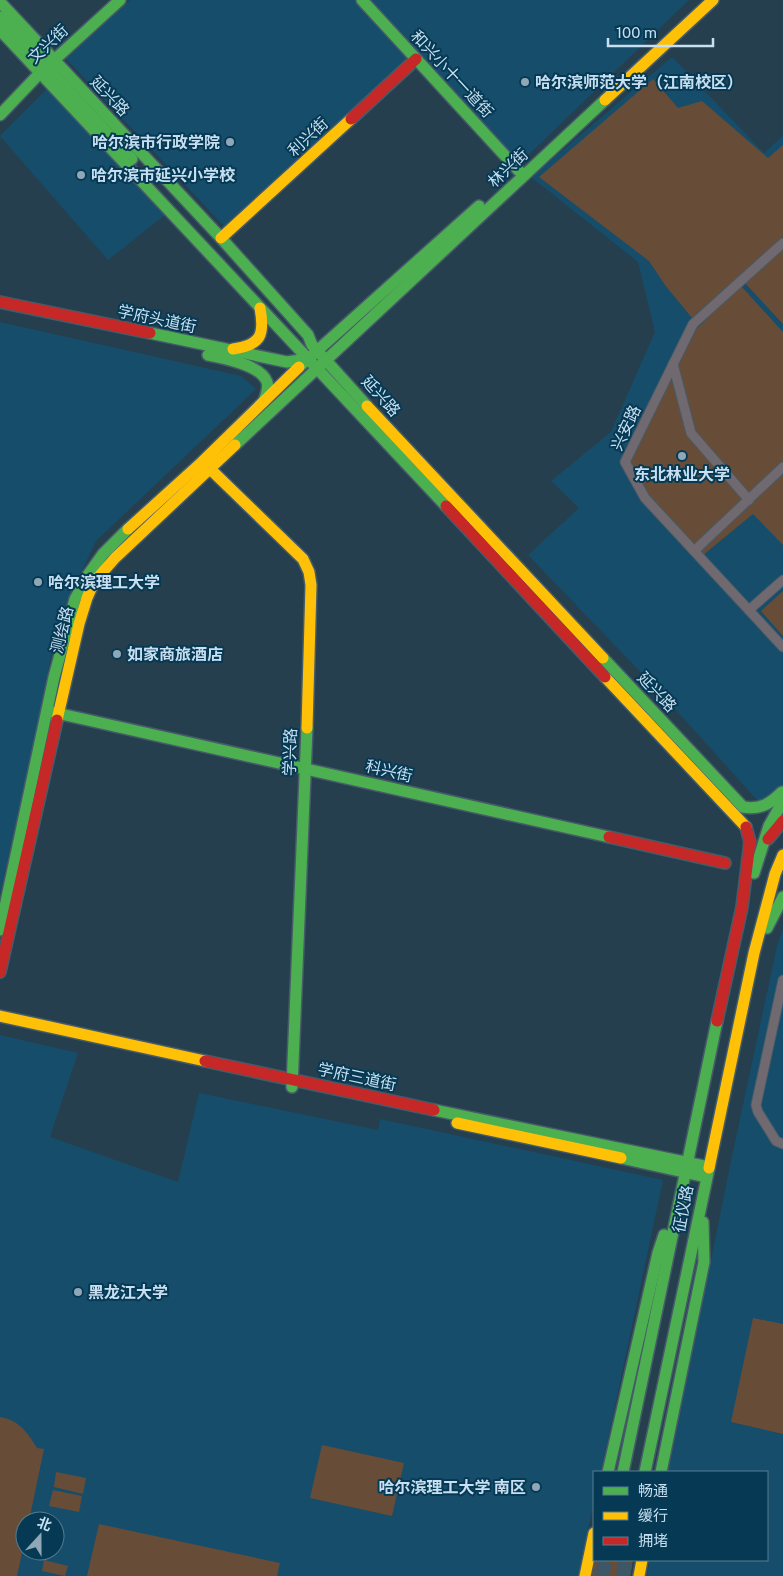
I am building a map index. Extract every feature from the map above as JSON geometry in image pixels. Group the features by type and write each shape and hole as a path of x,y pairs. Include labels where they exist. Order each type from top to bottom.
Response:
{"main road":[{"name":"文兴街","path":"0,115 47,67 120,0"},
{"name":"和兴小十一道街","path":"362,0 519,171"},
{"name":"林兴街","path":"314,348 519,171 701,0"},
{"name":"林兴街","path":"326,359 713,0"},
{"name":"延兴路","path":"0,2 47,67 260,308 746,827 750,842 750,854 742,907"},
{"path":"0,17 302,342 314,348"},
{"name":"延兴路","path":"0,30 47,67 221,238 308,335 314,348 326,359 379,420 743,808 762,809 783,792"},
{"name":"利兴街","path":"221,238 416,59"},
{"name":"学府头道街","path":"0,302 287,362 307,359"},
{"path":"221,349 244,347 258,340 263,330 260,308"},
{"name":"学府头道街","path":"0,309 230,360 253,369 265,378 268,391 264,402"},
{"name":"测绘路","path":"206,465 307,359 314,348"},
{"name":"测绘路","path":"0,972 53,712 58,660 75,599 88,575 103,554 118,538 206,465 326,359"},
{"name":"学兴路","path":"206,465 303,559 309,572 311,585 306,769 293,1084"},
{"name":"测绘路","path":"0,930 53,712"},
{"name":"科兴街","path":"53,712 725,863"},
{"path":"623,1471 742,907 771,820 783,801"},
{"path":"761,850 783,821"},
{"path":"754,953 775,874 783,855"},
{"path":"754,953 783,897"},
{"name":"征仪路","path":"645,1471 754,953"},
{"name":"学府三道街","path":"0,1016 293,1084"},
{"name":"学府三道街","path":"0,1024 708,1172"},
{"path":"608,1471 658,1252 680,1195"},
{"path":"661,1471 704,1262 702,1200"},
{"path":"585,1576 593,1538"},
{"path":"639,1576 642,1561"}],"street":[{"name":"兴安路","path":"783,243 693,324 625,462 645,498 783,646"},
{"path":"673,364 691,433 749,500"},
{"path":"694,551 783,467"},
{"path":"749,610 783,580"},
{"path":"783,980 756,1105 758,1112 776,1141 783,1144"}],"shaded area":[{"name":"哈尔滨市行政学院","path":"130,0 355,0 408,57 224,226 66,59"},
{"name":"哈尔滨师范大学（江南校区）","path":"370,0 689,0 520,163"},
{"name":"东北林业大学","path":"672,57 764,153 783,136 783,829 659,691 528,555 579,508 551,481 611,432 655,332 638,262 531,177"},
{"path":"653,79 678,108 702,101 768,158 783,145 783,237 692,318 665,285 649,261 539,177"},
{"name":"哈尔滨市延兴小学校","path":"47,89 165,215 108,260 0,136"},
{"path":"783,246 783,324 744,282"},
{"path":"741,286 783,332 783,545 753,514 703,555 648,497 629,462 697,328"},
{"name":"哈尔滨理工大学","path":"0,322 241,376 256,389 96,541 57,623 37,732 0,893"},
{"path":"783,591 783,636 761,611"},
{"path":"783,929 783,1576 647,1576 650,1561 768,1561 768,1471 668,1471 777,946"},
{"path":"0,1035 78,1053 50,1137 178,1182 199,1093 378,1130 380,1119 663,1180 601,1471 593,1471 593,1506 578,1576 0,1576"},
{"path":"753,1318 783,1324 783,1434 731,1422"},
{"path":"0,1417 18,1424 37,1448 44,1449 31,1511 15,1511 15,1561 20,1561 17,1576 0,1576"},
{"path":"322,1445 404,1463 392,1516 310,1498"},
{"path":"56,1472 86,1478 83,1494 54,1487"},
{"path":"53,1490 82,1496 79,1512 49,1506"},
{"path":"99,1524 280,1563 277,1576 87,1576"},
{"path":"44,1561 68,1566 65,1576 42,1571"},
{"path":"594,1561 633,1561 630,1576 589,1576"}],"tunnel":[{"path":"602,1576 606,1561"},
{"path":"623,1576 626,1561"}],"traffic: fast":[{"path":"0,115 40,73 120,0"},
{"path":"362,0 519,171"},
{"path":"0,2 221,238 308,335 312,345 367,406"},
{"path":"0,17 132,159"},
{"path":"0,30 446,506"},
{"path":"235,445 605,100"},
{"path":"299,367 479,206"},
{"path":"150,333 287,362 307,359"},
{"path":"208,355 241,363 258,371 268,384 264,401"},
{"path":"0,930 54,677 75,599 88,575 103,554 128,529"},
{"path":"603,658 743,807"},
{"path":"52,712 609,837"},
{"path":"292,1087 307,728"},
{"path":"743,807 760,807 773,800 782,792"},
{"path":"754,873 769,826 783,801"},
{"path":"767,928 783,897"},
{"path":"623,1471 717,1021"},
{"path":"434,1110 709,1167"},
{"path":"621,1158 706,1177"},
{"path":"645,1471 709,1168"},
{"path":"661,1471 704,1262 703,1222"},
{"path":"608,1471 658,1253 664,1235"}],"traffic: slow":[{"path":"605,100 713,0"},
{"path":"221,238 351,119"},
{"path":"233,349 250,345 259,337 262,325 260,308"},
{"path":"128,529 202,462 299,367"},
{"path":"367,406 603,658"},
{"path":"57,720 79,624 94,582 115,558 235,445"},
{"path":"204,463 303,559 309,572 311,585 307,728"},
{"path":"605,677 746,827"},
{"path":"709,1168 754,953 775,874 783,855"},
{"path":"0,1016 205,1061"},
{"path":"457,1123 621,1158"},
{"path":"585,1576 593,1538"},
{"path":"639,1576 642,1561"}],"traffic: jam":[{"path":"351,119 416,59"},
{"path":"0,302 150,333"},
{"path":"446,506 605,677"},
{"path":"0,972 57,720"},
{"path":"768,839 783,821"},
{"path":"717,1021 742,907 750,842 746,827"},
{"path":"609,837 725,863"},
{"path":"205,1061 434,1110"}],"place":[{"name":"哈尔滨师范大学（江南校区）","path":"525,82"},
{"name":"哈尔滨市行政学院","path":"230,142"},
{"name":"哈尔滨市延兴小学校","path":"81,175"},
{"name":"东北林业大学","path":"682,456"},
{"name":"哈尔滨理工大学","path":"38,582"},
{"name":"如家商旅酒店","path":"117,654"},
{"name":"黑龙江大学","path":"78,1292"},
{"name":"哈尔滨理工大学 南区","path":"536,1487"}]}
